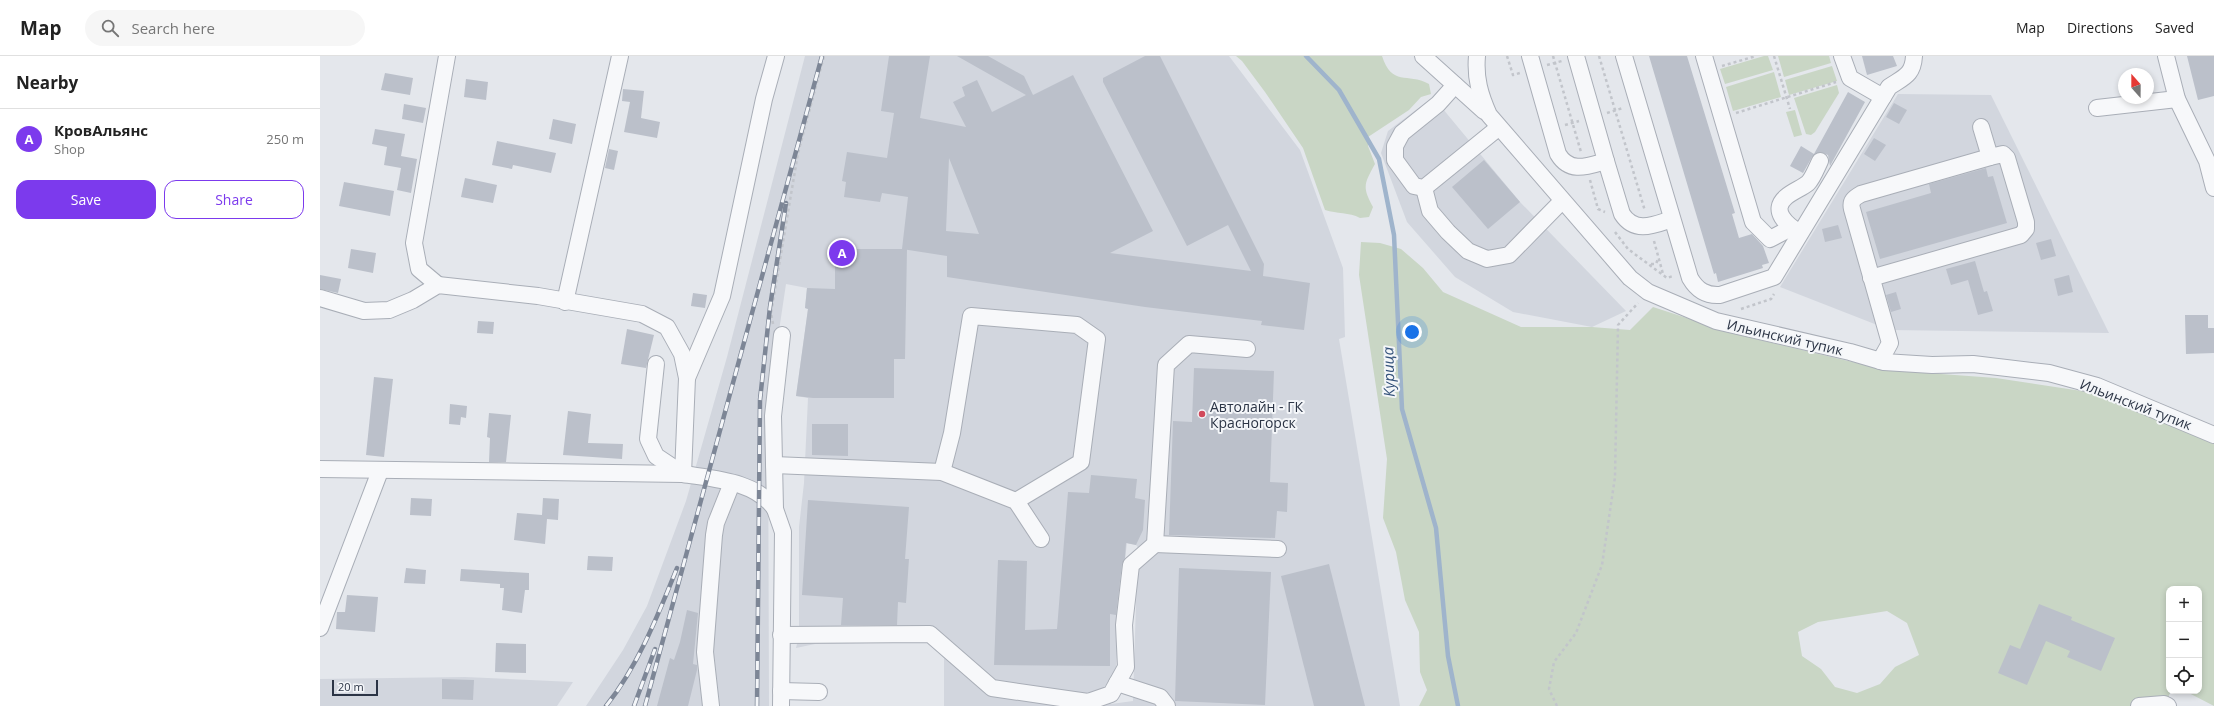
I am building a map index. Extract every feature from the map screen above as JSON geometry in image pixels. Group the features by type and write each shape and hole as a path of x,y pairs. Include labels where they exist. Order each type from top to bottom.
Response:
{"street":[{"path":"447,56 414,243 420,269 438,285 509,292 642,314 667,327 682,354 687,378 683,474"},
{"path":"565,302 620,56"},
{"path":"687,378 722,296 764,99 776,56"},
{"path":"1423,56 1489,115"},
{"name":"Ильинский тупик","path":"1477,56 1476,72 1480,95 1489,115 1498,128 1630,278 1648,292 1716,321 1880,361 1932,365 1973,364 2049,373 2097,386 2214,435"},
{"path":"1530,56 1558,154 1562,160 1566,164 1579,168 1606,161"},
{"path":"1576,56 1623,216 1637,226 1650,226 1672,219"},
{"path":"1624,56 1690,278 1700,290 1713,295 1727,293 1774,277 1796,230 1889,87 1911,72 1914,67 1914,56"},
{"path":"1842,56 1850,78 1883,97"},
{"path":"2166,56 2177,99 2207,161 2214,188"},
{"path":"1706,63 1753,222 1770,239 1796,230"},
{"path":"1424,188 1414,186 1395,160 1395,146 1402,133 1438,104 1455,85"},
{"path":"2097,108 2177,99"},
{"path":"1981,127 1990,157"},
{"path":"1424,188 1498,128"},
{"path":"1871,278 2021,235 2026,229 2026,222 2009,163 2003,154 1861,194 1854,198 1851,204 1852,209 1871,278 1890,343 1880,361"},
{"path":"1796,230 1786,225 1780,216 1783,200 1808,182 1820,161"},
{"path":"1424,188 1430,211 1448,232 1468,251 1487,259 1509,256 1562,201"},
{"path":"320,298 364,311 389,310 413,300 438,285"},
{"path":"942,472 952,433 971,316 1077,325 1097,339 1095,365 1081,462 1016,501"},
{"path":"775,509 773,416 782,335"},
{"path":"1155,544 1166,365 1189,344 1247,348"},
{"path":"656,364 648,439 656,456 683,474"},
{"path":"774,465 942,472 1016,501 1041,539"},
{"path":"320,469 683,474 732,483 759,492 769,500 775,509 783,532 781,699 819,692"},
{"path":"320,628 380,471"},
{"path":"711,706 705,652 714,535 716,523 732,483"},
{"path":"781,635 930,634 992,688 1088,702 1111,694 1126,667 1124,625 1131,565 1155,544 1278,549"},
{"path":"1117,683 1160,697 1167,706"},
{"path":"2139,706 2164,704 2168,706"}],"path":[{"path":"782,335 774,332 771,313 783,234 798,153 824,56"},
{"path":"1599,56 1664,275"},
{"path":"1706,63 1756,56"},
{"path":"1774,56 1790,109"},
{"path":"1722,117 1850,78"},
{"path":"1646,262 1652,265 1656,264 1658,254"},
{"path":"1557,706 1549,689 1554,662 1576,633 1602,565 1615,477 1618,325 1648,292"}],"shaded area":[{"path":"805,56 1229,56 1300,150 1343,268 1345,337 1339,339 1400,706 944,706 944,658 927,642 815,644 796,648 799,635 799,527 804,483 808,398 796,396 808,309 805,308 807,288 786,284 768,404 769,706 586,706 623,650 647,606 686,501 727,357","holes":["1127,543 1136,545 1149,560 1137,570 1133,701 1111,704 1104,687 1116,673 1118,615"]},
{"path":"1898,94 1991,95 2109,333 1890,330 1780,287"},
{"path":"1433,97 1520,202 1626,311 1592,327 1513,312 1455,277 1407,222 1381,153 1388,131"},
{"path":"465,677 573,682 557,706 320,706 320,679"}],"green space":[{"path":"1236,56 1382,56 1390,72 1395,75 1429,84 1431,94 1421,97 1409,110 1368,137 1368,146 1375,164 1368,176 1366,186 1367,195 1373,207 1369,217 1360,218 1325,210 1303,148 1265,92 1242,61"},
{"path":"1768,56 1773,70 1725,84 1720,69"},
{"path":"1778,56 1829,56 1831,63 1784,77"},
{"path":"1832,66 1837,81 1789,95 1785,80"},
{"path":"1774,72 1781,97 1733,111 1726,87"},
{"path":"1837,85 1839,93 1815,132 1811,135 1806,134 1794,98"},
{"path":"1795,110 1802,135 1794,137 1786,112"},
{"path":"1361,242 1380,243 1401,249 1423,268 1443,292 1521,327 1592,327 1630,330 1653,307 1739,335 1886,370 1996,378 2095,393 2214,444 2214,706 2191,694 2202,694 2202,586 2166,586 2166,694 2170,694 2164,706 1419,706 1427,690 1420,672 1419,632 1405,600 1396,552 1383,518 1387,459 1359,275","holes":["1887,611 1907,623 1919,655 1895,667 1880,684 1857,693 1835,687 1821,669 1802,656 1798,632 1818,622"]}],"building":[{"path":"889,56 930,56 920,118 966,127 953,102 965,96 962,87 977,80 992,112 1026,95 957,56 988,56 1024,76 1033,95 1073,75 1153,231 1110,253 1251,271 1228,225 1187,246 1103,82 1103,78 1145,56 1160,56 1264,264 1263,276 1310,283 1304,330 1261,325 1262,321 1145,307 947,277 947,256 902,249 908,197 882,193 880,202 844,197 846,182 842,181 847,152 887,158 894,113 881,111","holes":["949,158 979,234 946,231"]},
{"path":"1649,56 1687,56 1735,213 1732,214 1739,238 1752,234 1763,246 1769,263 1762,265 1763,268 1718,282 1716,273 1714,274"},
{"path":"1862,56 1893,56 1897,66 1867,75"},
{"path":"2187,56 2214,56 2214,96 2198,100"},
{"path":"385,73 413,78 410,95 381,90"},
{"path":"466,79 488,82 486,100 464,97"},
{"path":"623,89 644,91 641,118 660,122 657,138 624,132 630,102 622,101"},
{"path":"1848,92 1865,102 1830,166 1828,155 1820,152 1812,157 1803,173 1790,166 1801,146 1814,154"},
{"path":"1894,103 1907,110 1899,124 1886,117"},
{"path":"404,104 426,108 423,123 402,119"},
{"path":"553,119 576,124 572,144 549,139"},
{"path":"375,129 405,134 401,156 417,159 411,193 397,190 401,168 384,165 387,147 372,144"},
{"path":"1874,138 1886,145 1875,161 1864,154"},
{"path":"497,141 556,153 551,173 513,165 512,169 492,165"},
{"path":"609,149 618,151 614,170 605,168"},
{"path":"1484,160 1520,202 1488,229 1452,187"},
{"path":"1986,168 1988,177 1993,176 2007,223 1880,259 1866,212 1931,193 1929,184"},
{"path":"465,178 497,185 493,203 461,197"},
{"path":"344,182 394,191 390,216 339,206"},
{"path":"1838,225 1842,238 1825,242 1822,229"},
{"path":"2051,239 2056,256 2041,260 2036,243"},
{"path":"351,249 376,253 373,273 348,268"},
{"path":"835,249 907,249 905,359 894,359 894,398 813,398 796,396 808,309 805,308 807,288 835,289"},
{"path":"1975,261 1984,292 1987,291 1993,311 1978,315 1968,280 1951,285 1946,269"},
{"path":"320,275 341,279 338,293 320,289"},
{"path":"2069,275 2073,292 2058,296 2054,279"},
{"path":"1896,292 1901,309 1891,312 1886,295"},
{"path":"693,293 707,295 705,308 691,306"},
{"path":"2185,315 2208,315 2208,328 2214,328 2214,353 2186,354"},
{"path":"478,321 494,322 493,334 477,333"},
{"path":"627,329 654,335 646,368 621,364"},
{"path":"1194,368 1274,371 1270,482 1288,483 1287,512 1277,511 1275,538 1169,535 1173,421 1192,422"},
{"path":"374,377 393,379 384,457 366,455"},
{"path":"450,404 467,406 466,418 461,417 460,425 449,424"},
{"path":"568,411 591,414 588,443 623,444 622,459 563,455"},
{"path":"489,413 511,415 506,462 489,462 490,438 487,437"},
{"path":"812,424 848,424 848,456 812,455"},
{"path":"1091,475 1137,479 1135,498 1145,500 1143,530 1136,545 1126,543 1116,615 1110,614 1110,666 994,665 998,560 1027,561 1025,630 1057,629 1068,492 1089,493"},
{"path":"411,498 432,499 431,516 410,515"},
{"path":"543,498 559,499 558,520 547,519 545,544 514,540 517,513 542,515"},
{"path":"808,500 909,507 905,559 909,559 906,603 898,602 897,625 841,625 843,598 802,595"},
{"path":"588,556 613,557 612,571 587,570"},
{"path":"1329,564 1365,706 1314,706 1281,576"},
{"path":"406,568 426,570 425,584 404,583"},
{"path":"1179,568 1271,572 1265,705 1175,701"},
{"path":"461,569 529,573 529,590 525,590 522,613 502,610 504,588 500,588 500,584 460,581"},
{"path":"347,595 378,597 375,632 336,629 337,612 345,612"},
{"path":"2039,604 2072,617 2071,620 2115,638 2101,671 2067,657 2070,651 2046,641 2027,685 1998,673 2010,645 2020,649"},
{"path":"687,610 698,613 693,664 697,665 697,670 688,706 657,706 670,658 674,660 680,642"},
{"path":"496,643 526,644 526,673 495,672"},
{"path":"442,679 474,680 473,700 442,699"}],"waterway":[{"name":"Курица","path":"1306,56 1339,90 1379,159 1394,235 1402,409 1436,528 1448,656 1458,706"}],"railway":[{"path":"645,706 822,56"},
{"path":"757,706 760,400 770,307 786,203"},
{"path":"606,706 638,657 655,622 677,568"},
{"path":"634,706 655,649"}],"place":[{"name":"КровАльянс","path":"842,253"},
{"name":"Автолайн - ГК Красногорск","path":"1202,414"}]}
